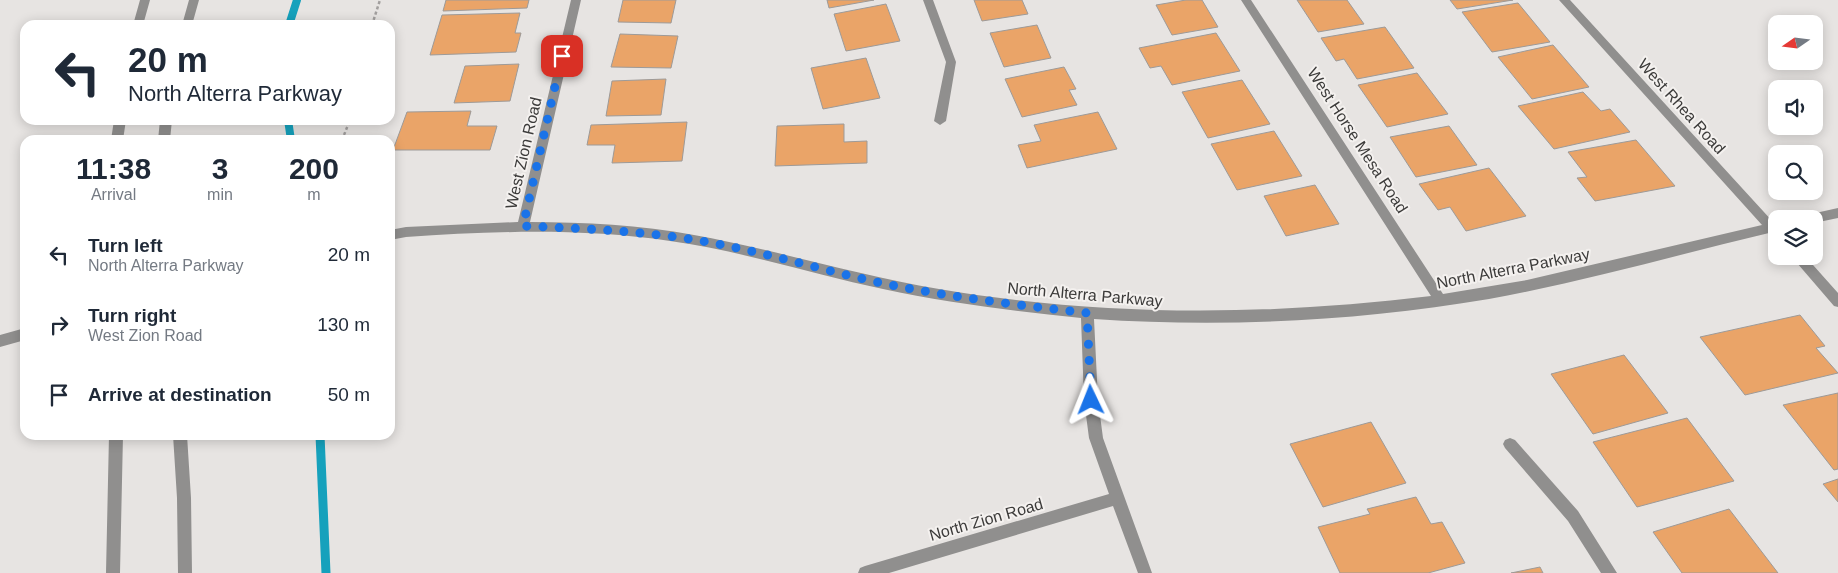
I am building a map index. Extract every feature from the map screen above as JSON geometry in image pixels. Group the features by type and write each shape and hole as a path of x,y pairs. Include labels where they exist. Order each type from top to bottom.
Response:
{"street":[{"path":"139,20 144,0"},
{"path":"188,20 194,0"},
{"name":"West Zion Road","path":"523,226 576,0"},
{"path":"928,0 951,62 940,121"},
{"name":"West Horse Mesa Road","path":"1246,0 1440,300"},
{"name":"West Rhea Road","path":"1564,0 1768,222"},
{"path":"1823,216 1838,213"},
{"name":"North Alterra Parkway","path":"395,234 424,231 523,226 608,229 736,247 906,288 970,299 1087,313 1178,318 1272,316 1355,310 1490,293 1768,230"},
{"path":"1804,265 1838,302"},
{"path":"1087,313 1091,400 1096,438 1145,573"},
{"path":"0,341 20,335"},
{"path":"113,573 116,440"},
{"path":"180,440 184,498 185,573"},
{"path":"1510,444 1572,516 1610,573"},
{"name":"North Zion Road","path":"865,573 1118,498"}],"path":[{"path":"373,20 380,0"}],"building":[{"path":"446,0 529,0 527,8 443,11"},
{"path":"623,0 676,0 671,23 618,22"},
{"path":"827,0 874,0 829,8"},
{"path":"974,0 1022,0 1028,14 982,21"},
{"path":"1186,0 1202,0 1218,27 1172,35 1156,5"},
{"path":"1297,0 1347,0 1364,24 1318,32"},
{"path":"1450,0 1513,0 1457,9"},
{"path":"1518,3 1550,42 1492,52 1462,12"},
{"path":"886,4 900,41 846,51 834,14"},
{"path":"520,13 515,33 521,33 516,52 430,55 442,15"},
{"path":"1037,25 1051,58 1004,67 990,33"},
{"path":"1385,27 1414,68 1357,79 1344,59 1336,61 1321,38"},
{"path":"1216,33 1240,71 1172,85 1161,66 1150,68 1139,48"},
{"path":"620,34 678,36 671,68 611,67"},
{"path":"1553,45 1589,87 1532,99 1498,57"},
{"path":"866,58 880,98 823,109 811,68"},
{"path":"519,64 510,101 454,103 465,66"},
{"path":"1064,67 1076,89 1069,90 1077,105 1022,117 1005,79"},
{"path":"1417,73 1448,114 1387,127 1358,85"},
{"path":"666,79 661,115 606,116 612,81"},
{"path":"1242,80 1270,124 1208,138 1182,92"},
{"path":"1583,92 1601,111 1610,109 1630,132 1554,149 1518,106"},
{"path":"471,111 467,126 497,126 490,150 395,150 395,145 407,112"},
{"path":"1098,112 1117,149 1027,168 1018,145 1041,141 1034,125"},
{"path":"687,122 682,161 612,163 615,145 587,145 591,125"},
{"path":"844,124 844,142 867,141 867,163 775,166 777,126"},
{"path":"1449,126 1477,165 1416,177 1390,137"},
{"path":"1274,131 1302,176 1237,190 1211,144"},
{"path":"1636,140 1675,186 1595,201 1577,178 1587,177 1568,152"},
{"path":"1489,168 1526,216 1466,231 1450,207 1438,210 1419,184"},
{"path":"1315,185 1339,224 1286,236 1264,196"},
{"path":"1800,315 1825,346 1816,348 1838,373 1745,395 1700,337"},
{"path":"1624,355 1668,413 1593,434 1551,374"},
{"path":"1838,393 1838,469 1834,470 1783,405"},
{"path":"1687,418 1734,481 1637,507 1593,442"},
{"path":"1371,422 1406,483 1323,507 1290,444"},
{"path":"1838,479 1838,502 1823,484"},
{"path":"1416,497 1431,524 1442,522 1465,563 1428,573 1340,573 1318,527 1370,514 1367,509"},
{"path":"1729,509 1778,573 1682,573 1653,532"},
{"path":"1540,567 1543,573 1511,573"}],"waterway":[{"path":"291,20 297,0"},
{"path":"289,125 290,135"},
{"path":"320,440 326,573"}],"route":[{"path":"562,56 523,226 608,229 668,236 736,247 906,288 970,299 1087,313 1091,400"}]}
